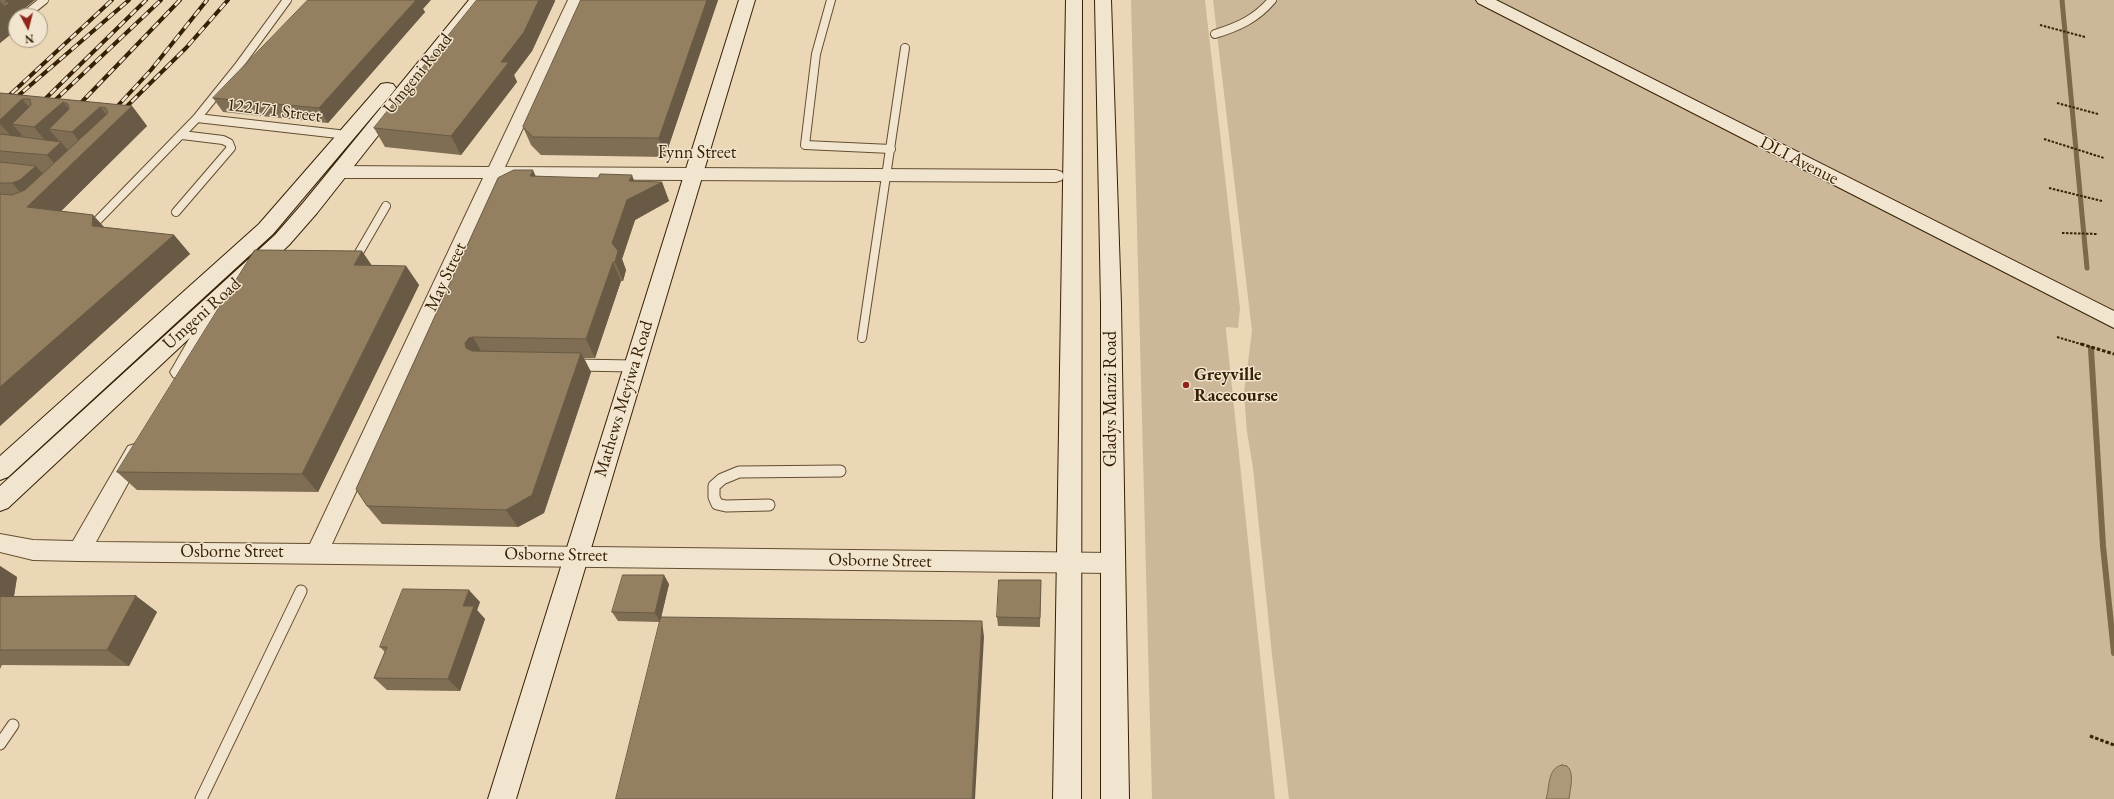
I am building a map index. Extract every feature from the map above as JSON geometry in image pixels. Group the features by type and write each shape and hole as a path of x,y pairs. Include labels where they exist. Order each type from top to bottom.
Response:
{"main road":[{"name":"Umgeni Road","path":"0,470 266,229 460,0"},
{"name":"Umgeni Road","path":"0,500 282,240 310,208 477,0"},
{"name":"Mathews Meyiwa Road","path":"502,799 747,0"},
{"path":"1067,799 1069,563 1065,177 1074,0"},
{"name":"Gladys Manzi Road","path":"1103,0 1111,304 1115,799"},
{"name":"DLI Avenue","path":"1484,0 2114,320"},
{"path":"1065,177 1108,178"}],"street":[{"name":"May Street","path":"317,553 575,0"},
{"name":"Fynn Street","path":"338,172 693,173 1065,177"},
{"path":"172,388 226,292"},
{"path":"79,551 145,435"},
{"name":"Osborne Street","path":"0,543 33,550 79,551 576,555 826,560 1112,563"}],"lane":[{"path":"34,8 44,0"},
{"path":"95,223 197,118 246,56 287,0"},
{"path":"831,0 816,54 805,145 892,149"},
{"path":"1215,34 1252,20 1264,10 1272,0"},
{"path":"862,338 892,149 904,48"},
{"name":"122171 Street","path":"197,118 347,135"},
{"path":"176,212 231,148 229,143 223,140 182,135"},
{"path":"357,256 386,206"},
{"path":"563,365 634,366"},
{"path":"769,505 726,506 717,504 713,498 713,491 716,483 724,476 740,472 840,471"},
{"path":"201,799 302,591"},
{"path":"0,744 13,725"}],"path":[{"path":"2040,25 2085,37"},
{"path":"2057,103 2098,114"},
{"path":"2044,139 2104,158"},
{"path":"2049,188 2102,201"},
{"path":"2062,233 2098,234"},
{"path":"2057,337 2082,343 2114,354"},
{"path":"2090,736 2114,745"}],"shaded area":[{"name":"Greyville Racecourse","path":"1131,0 1205,0 1240,309 1238,328 1226,327 1226,330 1275,799 1152,799"},
{"path":"1213,0 2114,0 2114,799 1289,799 1272,655 1253,468 1247,432 1244,393 1252,331"},
{"path":"1562,765 1567,766 1571,773 1569,799 1546,799 1551,774 1557,767"}],"building":[{"path":"308,0 416,0 319,108 213,98"},
{"path":"477,0 539,0 524,32 501,62 509,62 451,136 374,128"},
{"path":"581,0 707,0 659,138 533,137 523,127"},
{"path":"6,2 10,2 0,10 3,7"},
{"path":"0,93 132,106 27,207 93,215 92,226 174,235 0,387 0,194 12,195 25,190 108,113 106,108 100,107 72,132 49,129 69,109 68,104 63,102 34,127 12,124 31,105 30,99 22,99 0,120"},
{"path":"0,134 61,142 47,155 0,151"},
{"path":"0,162 36,166 20,180 12,183 0,183"},
{"path":"514,170 533,170 530,176 598,178 600,174 632,175 629,181 662,182 627,200 612,243 618,251 615,262 613,262 586,339 473,337 469,338 465,343 466,348 472,351 581,353 532,495 506,510 367,506 356,489 498,178"},
{"path":"255,250 362,251 354,265 406,266 302,474 117,472"},
{"path":"623,575 664,575 655,613 612,612"},
{"path":"999,580 1041,580 1040,618 997,617"},
{"path":"403,589 469,590 463,606 474,606 448,679 374,678 387,647 380,647"},
{"path":"136,596 107,650 0,650 0,597"},
{"path":"661,617 982,621 972,799 616,799"}],"waterway":[{"path":"2062,0 2087,268"},
{"path":"2091,349 2103,546 2114,653"}],"railway":[{"path":"0,104 112,0"},
{"path":"11,102 129,0"},
{"path":"39,105 146,0"},
{"path":"49,106 161,0"},
{"path":"75,109 180,0"},
{"path":"111,113 151,70 207,0"},
{"path":"120,113 186,48 228,0"}],"place":[{"name":"Greyville Racecourse","path":"1186,385"}]}
